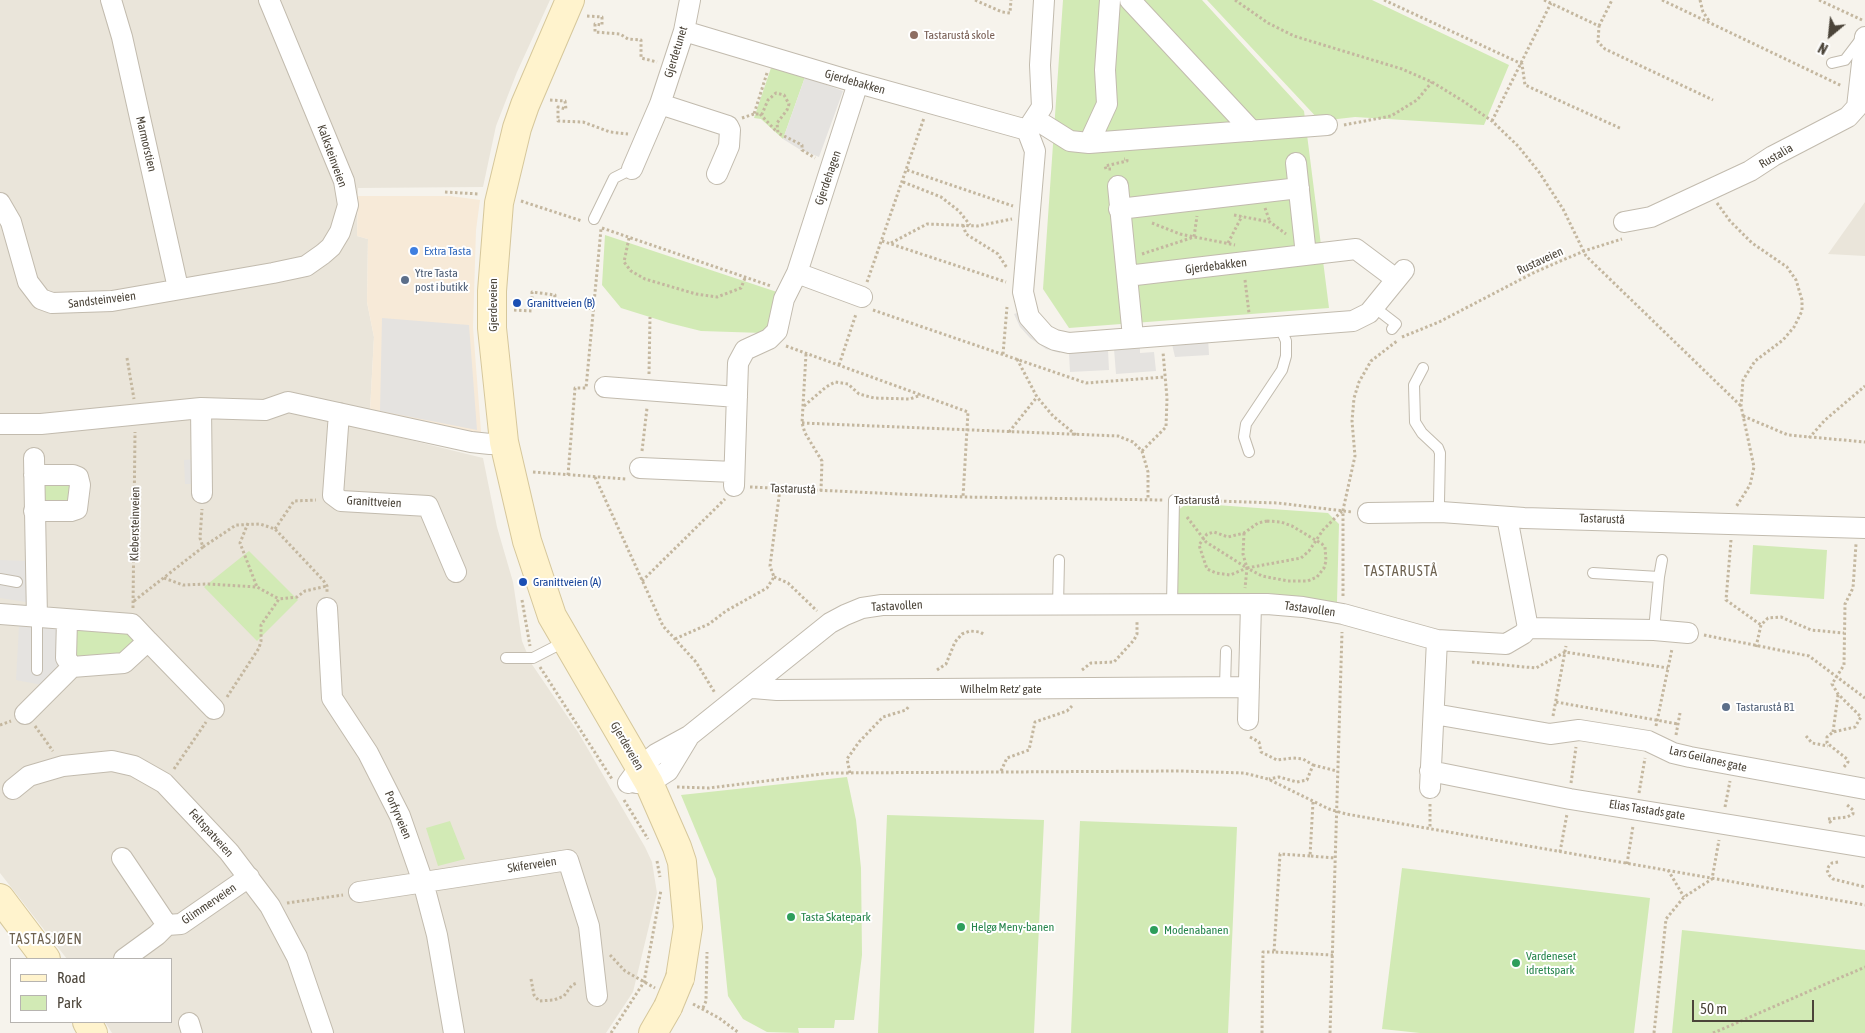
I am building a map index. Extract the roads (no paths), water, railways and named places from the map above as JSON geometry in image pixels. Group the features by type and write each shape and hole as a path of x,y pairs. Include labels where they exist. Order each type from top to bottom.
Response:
{"main road":[{"name":"Gjerdeveien","path":"580,8 525,105 499,203 492,290 492,328 504,442 527,541 578,691 638,778 668,883 688,927 680,978 668,1007 652,1033"},
{"path":"0,898 45,958"}],"street":[{"name":"Marmorstien","path":"111,0 122,37 178,288"},
{"name":"Kalksteinveien","path":"178,288 306,266 332,247 340,232 348,205 344,181 269,0"},
{"name":"Gjerdetunet","path":"632,169 660,104 671,66 684,32 690,0"},
{"path":"1031,124 1042,107 1040,65 1044,0"},
{"path":"1090,143 1107,104 1105,70 1110,0"},
{"path":"1130,0 1252,131"},
{"name":"Gjerdebakken","path":"684,32 858,83 1031,124 1070,140 1090,143 1327,126"},
{"name":"Rustalia","path":"1626,230 1750,171 1773,156 1848,117 1857,107 1865,36"},
{"name":"Gjerdehagen","path":"737,397 738,363 745,350 769,339 777,331 858,83"},
{"path":"660,104 728,126 730,130 729,146 717,174"},
{"name":"Gjerdebakken","path":"1031,124 1035,151 1023,292 1029,317 1045,335 1062,342 1353,320 1369,313 1400,274 1373,264 1359,250 1306,250 1272,259 1126,267"},
{"path":"1296,163 1306,250"},
{"path":"1117,177 1133,336"},
{"path":"1119,209 1299,188"},
{"name":"Sandsteinveien","path":"0,203 11,222 28,282 34,292 46,301 60,305 112,301 178,288"},
{"path":"792,281 860,301"},
{"path":"605,387 737,397 734,479 635,474"},
{"path":"0,424 41,424 201,408 265,410 288,402 471,442 490,444 504,442"},
{"path":"201,408 199,471 202,493"},
{"name":"Granittveien","path":"339,413 333,495 340,500 428,506 456,572"},
{"path":"34,511 70,512 77,509 80,485 78,477 34,467 34,511 37,618"},
{"name":"Tastarustå","path":"1368,513 1441,512 1507,517 1732,522 1861,528"},
{"path":"1507,517 1528,628 1654,630 1688,633"},
{"path":"1248,720 1251,604"},
{"name":"Tastavollen","path":"638,778 668,771 689,736 753,688 830,624 845,615 882,605 1251,604 1303,607 1342,614 1437,648 1506,644 1523,634 1528,628"},
{"name":"Porfyrveien","path":"327,608 332,698 350,724 389,791 400,816 424,882 437,934 454,1033"},
{"path":"0,614 132,624 214,709"},
{"path":"67,620 66,652 72,667"},
{"path":"25,714 72,667 124,662 148,641"},
{"path":"1434,714 1437,648"},
{"name":"Wilhelm Retz' gate","path":"753,688 777,690 922,688 1074,690 1249,687"},
{"name":"Elias Tastads gate","path":"1434,714 1430,780 1570,799 1865,847"},
{"name":"Lars Geilanes gate","path":"1434,714 1550,734 1579,730 1648,741 1673,753 1690,757 1865,789"},
{"name":"Feltspatveien","path":"13,789 29,776 63,766 118,761 134,766 164,783 217,838 270,906 297,957 323,1033"},
{"name":"Glimmerveien","path":"122,858 166,925"},
{"name":"Skiferveien","path":"358,892 568,860 589,926 596,988"},
{"name":"Glimmerveien","path":"125,958 157,935 166,925 181,924 249,877"}],"lane":[{"path":"1832,63 1845,60 1865,36"},
{"path":"594,221 614,178 632,169"},
{"path":"1374,307 1396,324 1392,329"},
{"path":"1249,452 1244,437 1246,424 1282,370 1286,356 1286,341 1280,326"},
{"path":"1423,368 1414,385 1415,422 1422,433 1438,448 1440,453 1439,502 1441,512"},
{"path":"1172,604 1176,500"},
{"path":"1058,606 1059,560"},
{"path":"1654,630 1662,560"},
{"path":"1593,573 1659,577"},
{"path":"0,579 17,582"},
{"path":"37,618 37,670"},
{"path":"506,658 533,658 562,643"},
{"path":"1225,687 1226,651"}],"place":[{"name":"Tastarustå skole","path":"914,35"},
{"name":"Extra Tasta","path":"414,251"},
{"name":"Ytre Tasta post i butikk","path":"405,280"},
{"name":"Granittveien (B)","path":"517,303"},
{"name":"Granittveien (A)","path":"523,582"},
{"name":"Tastarustå B1","path":"1726,707"},
{"name":"Tasta Skatepark","path":"791,917"},
{"name":"Helgø Meny-banen","path":"961,927"},
{"name":"Modenabanen","path":"1154,930"},
{"name":"Vardeneset idrettspark","path":"1516,963"}],"district":[{"name":"TASTARUSTÅ","path":"1401,572"},
{"name":"TASTASJØEN","path":"46,940"}]}
